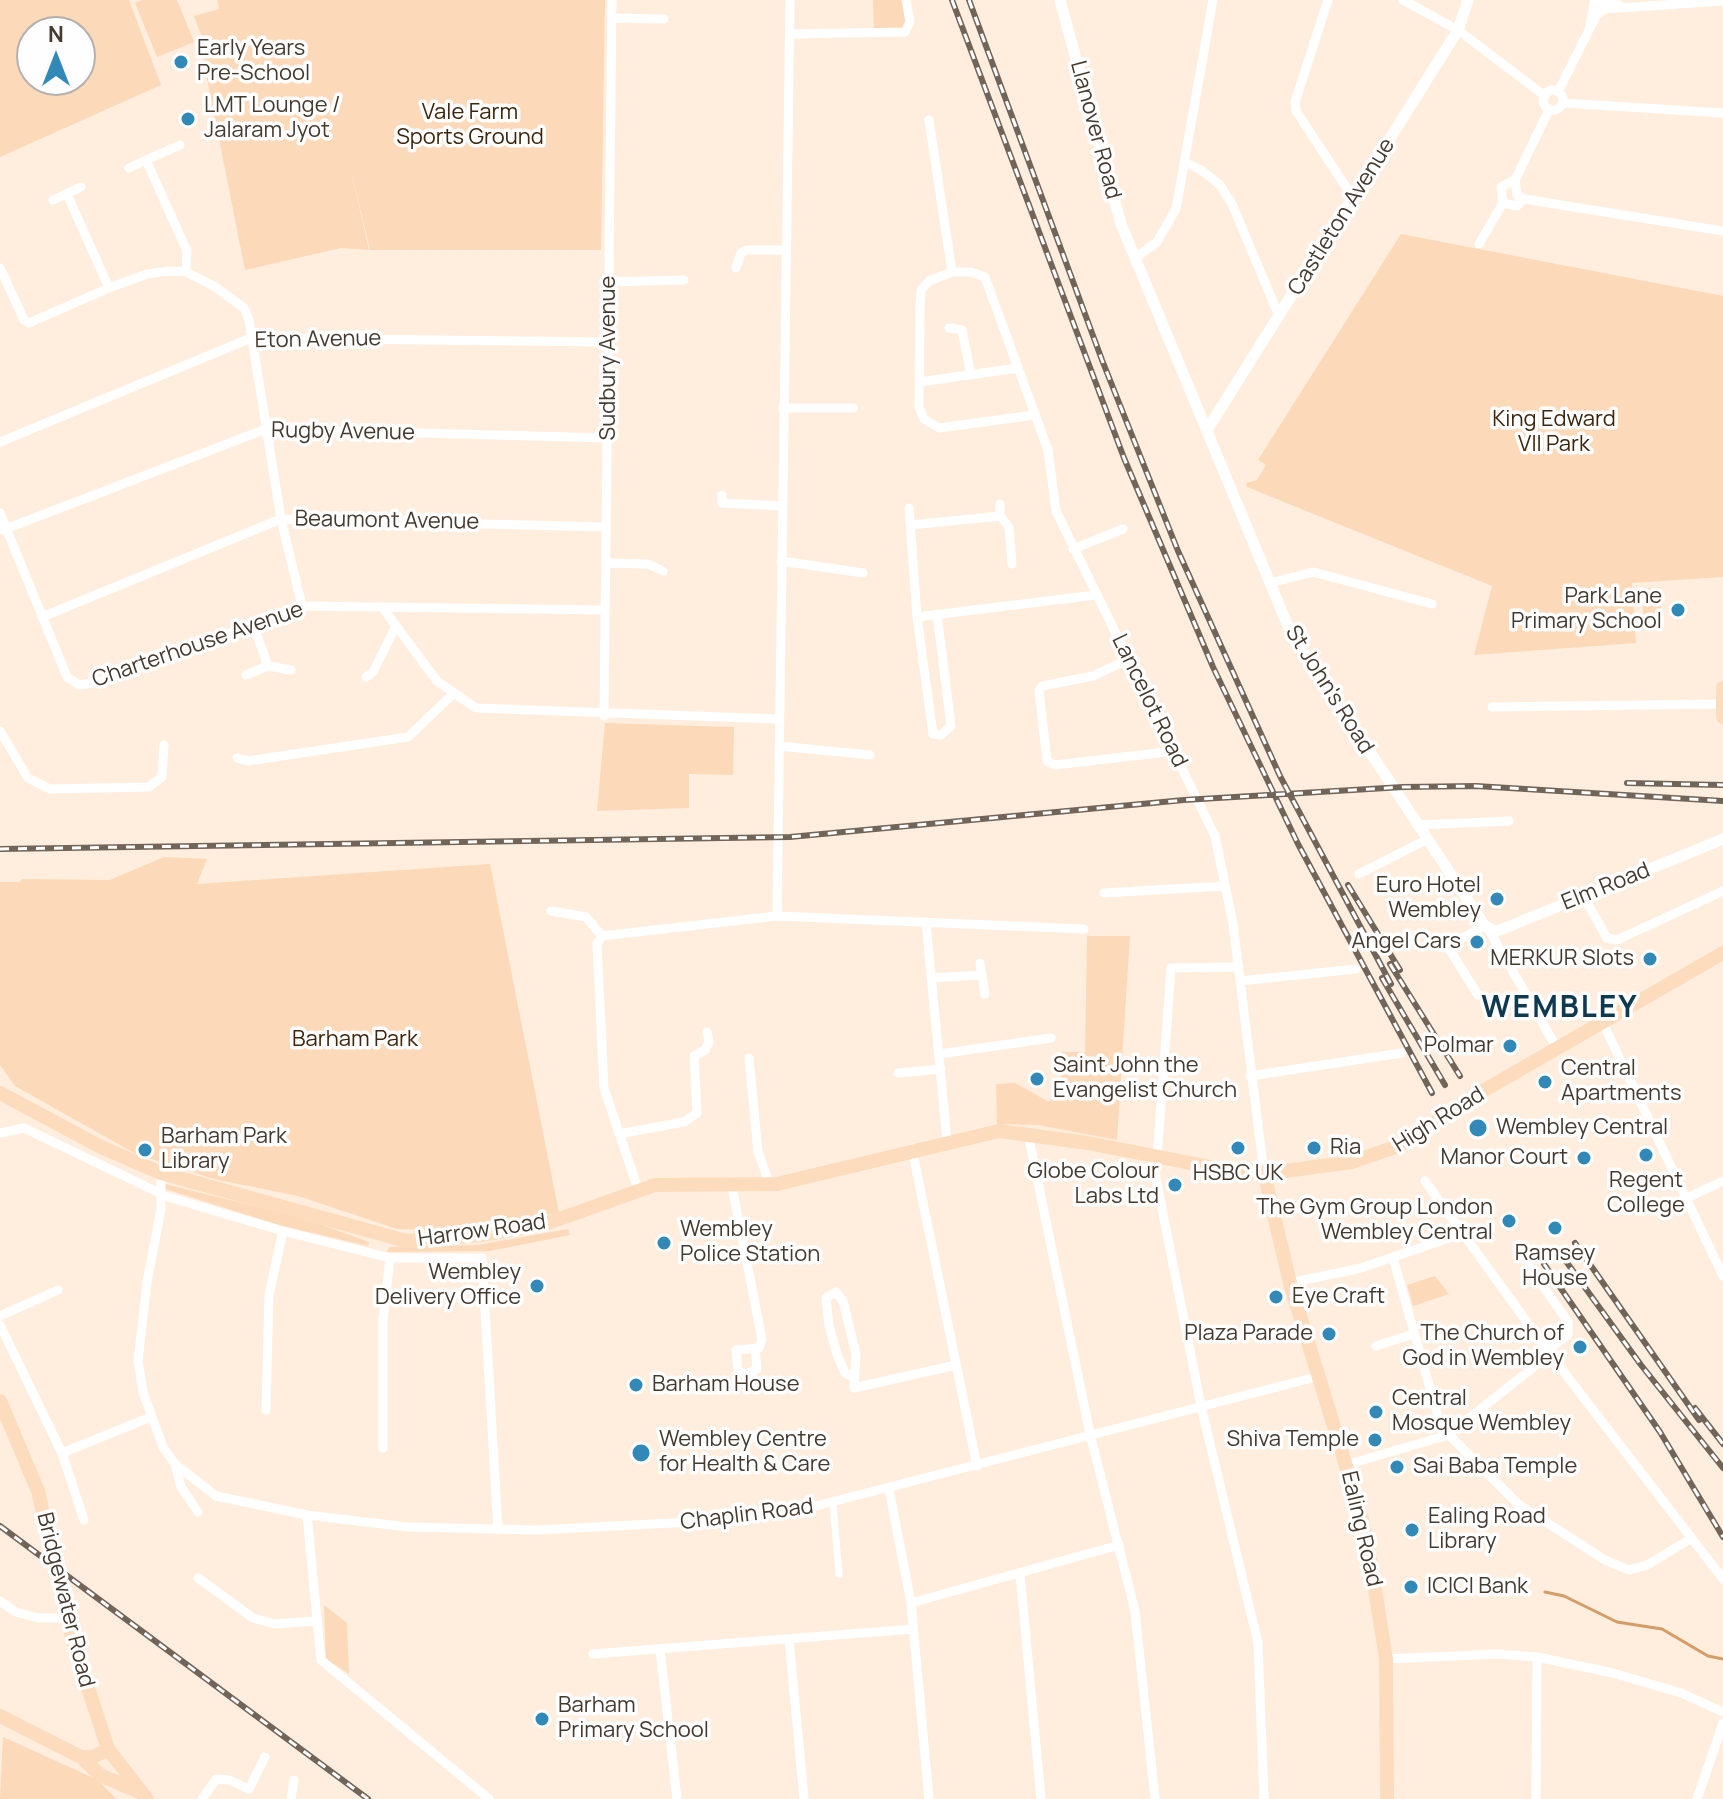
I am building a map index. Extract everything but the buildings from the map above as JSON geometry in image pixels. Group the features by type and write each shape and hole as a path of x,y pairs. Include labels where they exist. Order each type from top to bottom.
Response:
{"main road":[{"path":"1722,710 1723,688"},
{"name":"High Road","path":"1028,1134 1155,1158 1264,1173 1320,1167 1376,1156 1401,1145 1723,953"},
{"name":"Harrow Road","path":"0,1093 101,1147 161,1173 406,1241 481,1235 545,1224 638,1189 671,1184 770,1185 947,1141 999,1131 1028,1134"},
{"name":"Ealing Road","path":"1264,1173 1316,1377 1363,1524 1386,1659 1387,1799"},
{"name":"Bridgewater Road","path":"0,1401 30,1465 47,1523 67,1615 108,1749 144,1796"},
{"name":"Bridgewater Road","path":"0,1716 81,1757 100,1775 144,1796"},
{"path":"81,1757 93,1757 108,1749"}],"street":[{"name":"Sudbury Avenue","path":"604,716 612,0"},
{"path":"777,916 790,0"},
{"path":"790,34 905,32 910,22 906,0"},
{"name":"Llanover Road","path":"1060,0 1121,224 1135,258"},
{"path":"1135,258 1157,242 1176,209 1213,0"},
{"path":"1328,0 1298,89 1296,111 1354,199"},
{"path":"1403,0 1458,30 1545,96"},
{"name":"Castleton Avenue","path":"1207,430 1458,30 1468,0"},
{"path":"1558,92 1600,11 1723,1"},
{"path":"612,18 664,19"},
{"path":"1558,92 1550,91 1545,96 1544,105 1549,110 1558,110 1563,103"},
{"path":"1558,92 1563,103"},
{"path":"1563,103 1723,113"},
{"path":"1549,110 1515,180 1517,195 1524,199 1723,231"},
{"path":"929,120 952,272 929,281 921,290 919,407 929,426 939,428 1035,415"},
{"path":"129,168 180,145"},
{"path":"146,160 187,251 186,272"},
{"path":"1186,163 1201,170 1226,195 1279,316"},
{"path":"1479,244 1503,203 1501,187 1515,180"},
{"path":"53,200 81,187"},
{"path":"67,194 109,288"},
{"path":"1503,203 1517,206 1524,199"},
{"path":"736,268 741,253 747,250 785,250"},
{"name":"St John's Road","path":"1135,258 1290,631 1487,928 1558,1050"},
{"path":"0,268 24,320 29,323 147,274 186,272 234,298 244,308 281,519 302,606"},
{"name":"Lancelot Road","path":"952,272 971,272 985,277 1048,450 1056,511 1215,836 1239,967 1264,1173"},
{"path":"610,282 684,280"},
{"path":"949,328 962,330 971,375"},
{"name":"Eton Avenue","path":"0,442 251,338 609,342"},
{"path":"919,382 1018,368"},
{"path":"783,408 853,408"},
{"name":"Rugby Avenue","path":"3,531 266,429 609,438"},
{"path":"722,502 782,506"},
{"path":"1000,504 1000,516 1009,527 1012,564"},
{"path":"909,508 917,617 933,734 941,735 951,726 937,614"},
{"name":"Charterhouse Avenue","path":"0,513 3,531 67,677 79,685 98,682 302,606 605,610"},
{"path":"911,525 1000,516"},
{"name":"Beaumont Avenue","path":"42,617 281,519 606,527"},
{"path":"1073,549 1123,529"},
{"path":"781,561 863,573"},
{"path":"606,563 648,564 663,571"},
{"path":"1270,583 1313,572 1432,604"},
{"path":"917,617 1096,595"},
{"path":"382,607 395,628 452,695 469,706 492,711 604,716 778,719"},
{"path":"253,624 268,666"},
{"path":"366,677 373,672 395,628"},
{"path":"1129,659 1093,676 1042,686 1039,691 1047,761 1055,765 1175,751"},
{"path":"246,675 268,666 291,670"},
{"path":"237,758 248,761 408,737 452,695"},
{"path":"1492,707 1722,710"},
{"path":"0,731 3,743 28,778 50,789 149,787 162,777 164,745"},
{"path":"779,746 870,755"},
{"path":"1417,825 1509,821"},
{"name":"Elm Road","path":"1487,928 1505,928 1723,839"},
{"path":"1359,874 1426,840"},
{"path":"1104,893 1225,886"},
{"path":"1584,897 1607,938 1617,940 1723,891"},
{"path":"551,911 586,917 602,936"},
{"path":"602,936 777,916 1084,929"},
{"path":"926,923 947,1141"},
{"path":"1478,995 1445,948 1487,928"},
{"path":"602,936 597,944 597,958 604,1088 638,1189"},
{"path":"980,963 985,994"},
{"path":"1239,967 1171,968 1155,1158 1201,1406 1258,1643 1264,1799"},
{"path":"1240,981 1356,969"},
{"path":"932,978 982,975"},
{"path":"1603,1023 1723,1276"},
{"path":"619,1134 684,1122 697,1113 694,1056 705,1050 709,1042 707,1032"},
{"path":"939,1054 1051,1038"},
{"path":"1250,1076 1402,1053"},
{"path":"749,1058 758,1152 770,1185"},
{"path":"898,1073 941,1069"},
{"name":"Harrow Road","path":"0,1133 24,1128 159,1191 283,1231 390,1258 482,1258 498,1530"},
{"path":"1028,1134 1090,1434 1135,1611 1155,1799"},
{"path":"912,1149 977,1466"},
{"name":"Chaplin Road","path":"161,1173 161,1209 147,1282 138,1361 151,1417 175,1464 181,1487 198,1512"},
{"path":"1425,1181 1549,1352 1723,1579"},
{"path":"1687,1198 1723,1181"},
{"path":"732,1187 762,1339 755,1348"},
{"path":"266,1410 269,1295 283,1231"},
{"path":"1290,1283 1393,1258 1461,1234"},
{"path":"383,1448 383,1320 390,1258"},
{"path":"1393,1258 1441,1427 1518,1504 1605,1560 1629,1570 1647,1565 1692,1538"},
{"path":"1346,1465 1448,1435 1568,1335 1568,1322 1526,1262"},
{"path":"0,1316 58,1290"},
{"path":"836,1292 843,1301 856,1354 858,1371 854,1382 845,1373 829,1326 826,1298 836,1292"},
{"path":"0,1325 62,1453 84,1520"},
{"path":"1376,1346 1414,1334"},
{"path":"854,1382 956,1365"},
{"name":"Chaplin Road","path":"175,1464 216,1496 307,1515 408,1527 498,1530 731,1520 833,1503 1316,1377"},
{"path":"62,1453 151,1417"},
{"path":"889,1489 911,1603 929,1799"},
{"path":"833,1503 839,1574"},
{"path":"307,1515 321,1660 489,1799"},
{"path":"911,1603 1119,1545"},
{"path":"1020,1574 1041,1799"},
{"path":"198,1578 253,1618 275,1624 315,1621"},
{"path":"0,1601 16,1612 38,1618 67,1615"},
{"path":"593,1654 913,1629"},
{"path":"789,1639 804,1799"},
{"path":"660,1649 677,1799"},
{"path":"1386,1659 1498,1654 1537,1657 1613,1673 1681,1693 1723,1712"},
{"path":"1536,1799 1537,1657"},
{"path":"1697,1799 1723,1723"},
{"path":"202,1799 216,1779 229,1780 249,1789 265,1757"},
{"path":"291,1799 294,1780"}],"green space":[{"path":"0,0 129,0 161,85 0,157"},
{"path":"142,0 177,0 194,42 157,57 135,3"},
{"name":"Vale Farm Sports Ground","path":"217,0 605,0 601,250 370,250 349,162 369,250 341,248 245,270 201,48 204,43 194,16 219,9"},
{"path":"873,0 903,0 908,18 902,30 874,30"},
{"name":"King Edward VII Park","path":"1401,234 1723,296 1723,577 1632,583 1636,643 1474,655 1492,586 1247,487 1246,483 1257,480 1266,465 1258,460"},
{"path":"1659,587 1662,620 1644,621 1641,589"},
{"path":"605,723 734,727 733,775 689,774 689,808 597,811"},
{"name":"Barham Park","path":"164,857 207,859 197,884 490,864 559,1213 442,1230 397,1229 298,1196 214,1179 136,1154 15,1086 0,1065 0,882 19,882 23,879 110,880"},
{"path":"1087,936 1130,936 1117,1140 1038,1125 997,1124 996,1084 1015,1083 1049,1102 1061,1079 1062,1052 1085,1052"},
{"path":"165,1184 303,1218 369,1242 368,1246 279,1225 165,1189"},
{"path":"568,1229 570,1235 490,1251 387,1252 389,1247 478,1245"},
{"path":"1435,1276 1449,1294 1413,1306 1407,1285"},
{"path":"324,1605 347,1623 349,1674 326,1659"},
{"path":"3,1737 98,1780 116,1799 0,1799"}],"waterway":[{"path":"1545,1592 1564,1596 1617,1622 1662,1629 1708,1656 1723,1659"}],"railway":[{"path":"952,0 1124,458 1213,667 1298,844 1432,1093"},
{"path":"969,0 1102,360 1178,551 1280,776 1391,984"},
{"path":"1627,783 1723,785"},
{"path":"0,849 790,837 1184,800 1403,787 1476,786 1723,801"},
{"path":"1348,885 1400,970"},
{"path":"1390,964 1460,1076"},
{"path":"1382,978 1445,1085"},
{"path":"1575,1243 1699,1420"},
{"path":"1560,1253 1641,1365 1723,1468"},
{"path":"1544,1264 1660,1432 1723,1537"},
{"path":"1695,1408 1723,1444"},
{"path":"0,1526 368,1799"}],"place":[{"name":"Early Years Pre-School","path":"181,62"},
{"name":"LMT Lounge / Jalaram Jyot","path":"188,119"},
{"name":"Park Lane Primary School","path":"1678,610"},
{"name":"Euro Hotel Wembley","path":"1497,899"},
{"name":"Angel Cars","path":"1477,942"},
{"name":"MERKUR Slots","path":"1650,959"},
{"name":"Polmar","path":"1510,1046"},
{"name":"Saint John the Evangelist Church","path":"1037,1079"},
{"name":"Central Apartments","path":"1545,1082"},
{"name":"Wembley Central","path":"1478,1128"},
{"name":"HSBC UK","path":"1238,1148"},
{"name":"Ria","path":"1314,1148"},
{"name":"Barham Park Library","path":"145,1150"},
{"name":"Regent College","path":"1646,1155"},
{"name":"Manor Court","path":"1584,1158"},
{"name":"Globe Colour Labs Ltd","path":"1175,1185"},
{"name":"The Gym Group London Wembley Central","path":"1509,1221"},
{"name":"Ramsey House","path":"1555,1228"},
{"name":"Wembley Police Station","path":"664,1243"},
{"name":"Wembley Delivery Office","path":"537,1286"},
{"name":"Eye Craft","path":"1276,1297"},
{"name":"Plaza Parade","path":"1329,1334"},
{"name":"The Church of God in Wembley","path":"1580,1347"},
{"name":"Barham House","path":"636,1385"},
{"name":"Central Mosque Wembley","path":"1376,1412"},
{"name":"Shiva Temple","path":"1375,1440"},
{"name":"Wembley Centre for Health & Care","path":"641,1453"},
{"name":"Sai Baba Temple","path":"1397,1467"},
{"name":"Ealing Road Library","path":"1412,1530"},
{"name":"ICICI Bank","path":"1411,1587"},
{"name":"Barham Primary School","path":"542,1719"}],"district":[{"name":"WEMBLEY","path":"1560,1009"}]}
